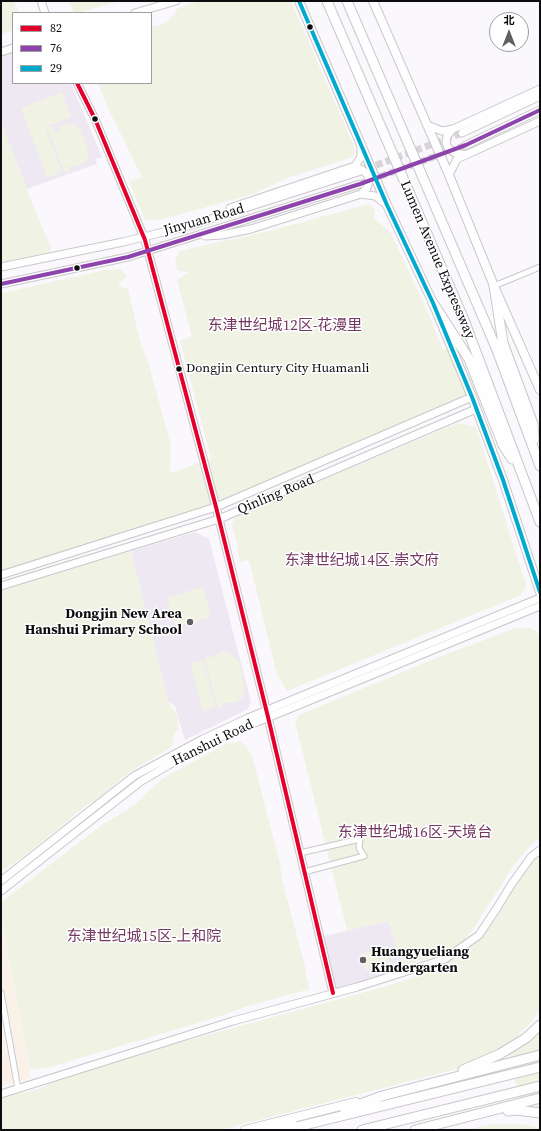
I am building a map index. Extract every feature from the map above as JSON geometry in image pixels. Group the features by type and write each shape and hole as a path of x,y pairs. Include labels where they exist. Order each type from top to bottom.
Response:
{"highway":[{"name":"Lumen Avenue Expressway","path":"327,1 464,320 540,522"},
{"name":"Lumen Avenue Expressway","path":"347,1 497,350 540,466"},
{"path":"494,286 503,343 533,424 535,452"},
{"path":"433,303 469,359 503,445 523,477"},
{"path":"436,1082 500,1054 526,1038 540,1025"},
{"path":"265,1130 351,1107 382,1096 540,1055"},
{"path":"284,1130 540,1067"},
{"path":"362,1130 540,1086"},
{"path":"415,1130 540,1098"},
{"path":"328,1119 351,1107"},
{"path":"442,1123 516,1110 540,1113"}],"main road":[{"path":"299,1 387,205 433,303 472,398 503,480 540,592"},
{"path":"374,1 449,175 494,286 540,390"},
{"path":"245,1130 382,1096"}],"street":[{"path":"41,1 45,12"},
{"path":"138,12 176,1"},
{"path":"1,52 12,48"},
{"path":"78,84 95,119 143,237 147,251 216,507 333,993"},
{"path":"427,125 442,131 453,129 540,89"},
{"path":"462,133 540,96"},
{"path":"466,145 540,110"},
{"path":"449,175 457,159 540,121"},
{"path":"453,129 446,136 448,148 455,153 466,155"},
{"path":"192,225 206,216 355,166 361,156 361,146"},
{"path":"349,168 361,170 367,174 370,181 368,188 362,194"},
{"name":"Jinyuan Road","path":"1,267 192,225 358,172"},
{"name":"Jinyuan Road","path":"1,284 128,257 360,184"},
{"path":"194,236 222,235 251,229 362,194 375,196 387,205"},
{"path":"494,286 540,267"},
{"name":"Qinling Road","path":"1,575 216,507 472,398"},
{"name":"Qinling Road","path":"1,586 219,519 476,409"},
{"name":"Hanshui Road","path":"1,891 140,782 206,743 267,714 540,598"},
{"name":"Hanshui Road","path":"1,881 134,776 201,740 540,606"},
{"path":"300,853 360,839 359,848 364,856 304,872"},
{"path":"1,1094 233,1021 445,959 479,936 511,885 531,857 540,850"},
{"path":"1,993 18,1089"}],"shaded area":[{"path":"1,1 14,1 19,12 12,12 12,30 1,34"},
{"path":"69,1 121,1 82,12 74,12"},
{"path":"201,1 291,1 354,146 355,152 353,157 287,178 253,194 160,220 145,220 129,182 142,177 108,108 98,84 152,84 152,27 161,25 170,19 178,8"},
{"path":"12,51 12,84 71,84 102,157 96,159 97,164 27,189 1,122 1,54"},
{"path":"62,92 71,117 45,127 62,172 47,178 21,108"},
{"path":"1,122 51,247 50,252 1,262"},
{"path":"74,124 80,128 89,152 87,160 74,167 68,166 70,172 65,173 47,128 53,126 56,134 62,126"},
{"path":"369,204 375,210 374,218 391,233 426,308 443,350 451,347 472,397 216,507 1,575 1,293 106,270 120,269 127,276 117,286 128,288 140,341 149,365 171,446 170,473 211,459 180,340 192,337 177,280 189,272 178,271 175,261 179,251 269,231"},
{"path":"458,423 476,427 526,585 521,595 287,691 277,675 249,560 240,562 232,525 236,516"},
{"name":"Dongjin New Area Hanshui Primary School","path":"195,532 209,539 251,702 248,709 185,740 175,706 168,701 131,551"},
{"path":"131,551 168,701 177,715 179,729 174,734 173,742 170,748 125,775 94,803 91,802 27,854 1,872 1,590"},
{"path":"203,587 211,617 175,627 167,597"},
{"path":"516,628 531,628 537,632 540,639 540,838 534,842 517,861 464,941 443,954 403,966 388,921 347,931 295,723 299,715 439,657"},
{"path":"222,651 228,652 238,660 245,687 242,699 233,703 222,703 223,708 218,709 204,658 209,656 210,660 213,656"},
{"path":"203,660 216,707 203,711 190,663"},
{"path":"240,741 246,746 252,756 280,863 282,880 310,989 245,1007 218,1017 50,1067 30,1070 1,916 1,902 102,825 133,806 162,779 226,744"},
{"path":"540,854 540,1009 532,1021 511,1042 488,1055 457,1069 220,1130 1,1130 1,1098 39,1089 57,1080 130,1056 380,988 431,972 457,957 480,939 496,919 522,873 533,859"},
{"path":"1,916 31,1078 1,1086"},
{"name":"Huangyueliang Kindergarten","path":"388,921 405,972 333,993 320,937"},
{"path":"388,946 391,956 387,963 381,966 375,965 365,971 361,954"},
{"path":"540,1031 540,1110 522,1108 508,1051"},
{"path":"494,1124 522,1124 540,1128 540,1130 462,1130"}],"tunnel":[{"path":"366,169 462,133"},
{"path":"360,184 466,145"}],"transit line":[{"name":"29","path":"299,1 387,205 433,303 472,397 503,480 540,592"},
{"name":"82","path":"78,84 95,119 145,240 216,507 268,717 333,993"},
{"name":"76","path":"1,284 128,257 360,184 466,145 540,110"}],"place":[{"name":"Dongjin Century City Huamanli","path":"179,369"},
{"name":"Dongjin New Area Hanshui Primary School","path":"190,622"},
{"name":"Huangyueliang Kindergarten","path":"363,960"}],"district":[{"name":"东津世纪城12区-花漫里","path":"285,326"},
{"name":"东津世纪城14区-崇文府","path":"362,561"},
{"name":"东津世纪城16区-天境台","path":"415,833"},
{"name":"东津世纪城15区-上和院","path":"144,937"}]}
